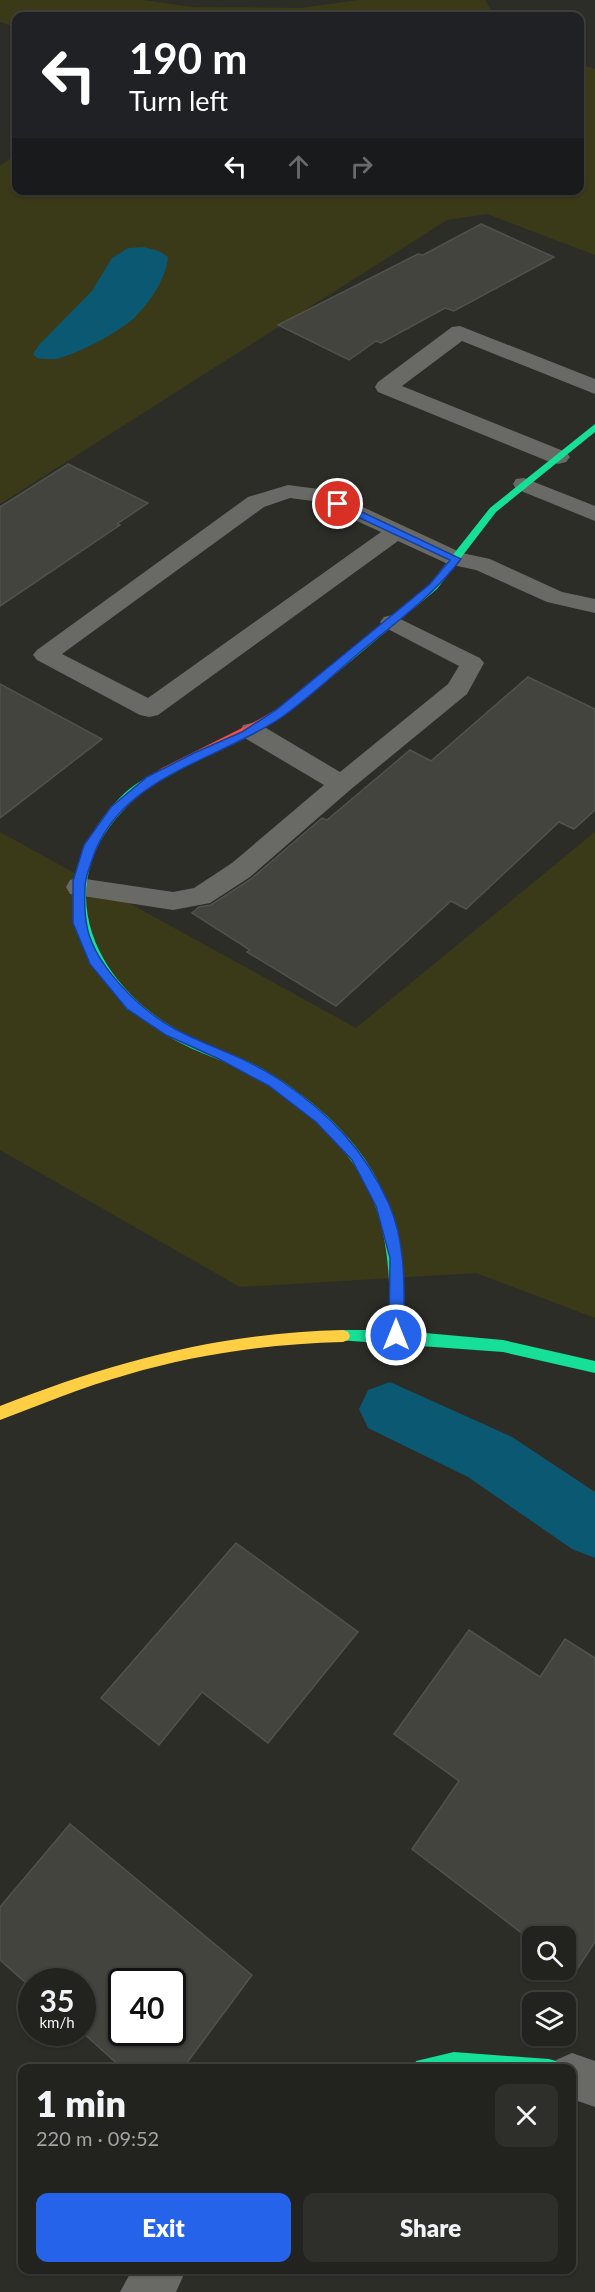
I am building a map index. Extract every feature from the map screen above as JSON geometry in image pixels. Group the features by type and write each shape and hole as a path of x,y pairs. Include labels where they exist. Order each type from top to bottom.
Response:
{"street":[{"path":"558,457 386,387 460,332 595,387"},
{"path":"396,1335 397,1258 383,1206 357,1157 321,1118 274,1083 223,1055 170,1032 132,1005 97,964 80,923 79,881 90,845 115,810 151,780 252,731 280,713 434,586 492,510 595,428"},
{"path":"0,1413 57,1388 136,1363 206,1346 258,1339 326,1334 396,1335 510,1347 595,1367"},
{"path":"441,2064 454,2061 495,2064"},
{"path":"576,2078 595,2085"},
{"path":"145,2292 159,2274"}],"lane":[{"path":"524,484 595,514"},
{"path":"397,531 149,709 45,655 256,502 288,491 318,495 397,531 456,559 483,564 555,597 595,606"},
{"path":"80,887 173,902 201,896 241,870 341,784 458,689 472,663 392,622"},
{"path":"252,731 341,784"}],"shaded area":[{"path":"0,0 143,0 192,7 300,8 359,0 485,0 492,12 12,12 12,26 0,22"},
{"path":"584,66 595,69 595,255 487,214 447,220 0,504 0,166 12,157 12,195 584,195"},
{"path":"0,832 356,1028 595,832 595,1318 476,1273 240,1287 0,1150"}],"water":[{"path":"144,247 159,251 168,257 158,288 138,314 113,333 69,355 49,359 37,358 33,354 92,291 112,258 128,248"}],"building":[{"path":"481,224 554,257 454,311 445,308 381,343 376,341 349,360 278,325 418,254 423,255"},
{"path":"68,464 148,503 117,524 120,525 0,606 0,507"},
{"path":"528,677 595,709 595,810 574,829 559,822 466,909 451,901 336,1006 247,952 250,950 192,913 199,907 211,905 251,879 322,818 327,820 410,750 431,761"},
{"path":"0,684 102,739 0,818"},
{"path":"236,1543 358,1632 268,1743 202,1692 159,1745 101,1698"},
{"path":"469,1630 540,1677 565,1639 595,1658 595,1942 576,1971 576,1926 522,1926 522,1933 412,1849 459,1781 394,1734"},
{"path":"70,1824 252,1975 186,2064 118,2064 96,2045 96,1968 18,1968 18,1976 0,1960 0,1907"}],"waterway":[{"path":"390,1409 490,1457 595,1528"}],"traffic: fast":[{"path":"299,699 433,587 493,510 595,427"},
{"path":"148,782 124,802 103,826 94,840 83,869 80,909 85,932 94,954 121,993 158,1024 178,1036 257,1072 284,1089 321,1119 354,1154 380,1196 393,1240 397,1286 396,1335"},
{"path":"343,1336 384,1336 503,1346 595,1367"},
{"path":"441,2064 454,2061 495,2064"}],"traffic: slow":[{"path":"0,1413 83,1382 168,1357 254,1341 343,1336"}],"traffic: jam":[{"path":"148,782 185,760 262,723 299,699"}],"route":[{"path":"338,504 456,559 434,586 280,713 246,735 198,755 151,780 115,810 90,845 79,881 80,923 97,964 132,1005 170,1032 223,1055 274,1083 321,1118 357,1157 383,1206 397,1258 396,1335"}]}
